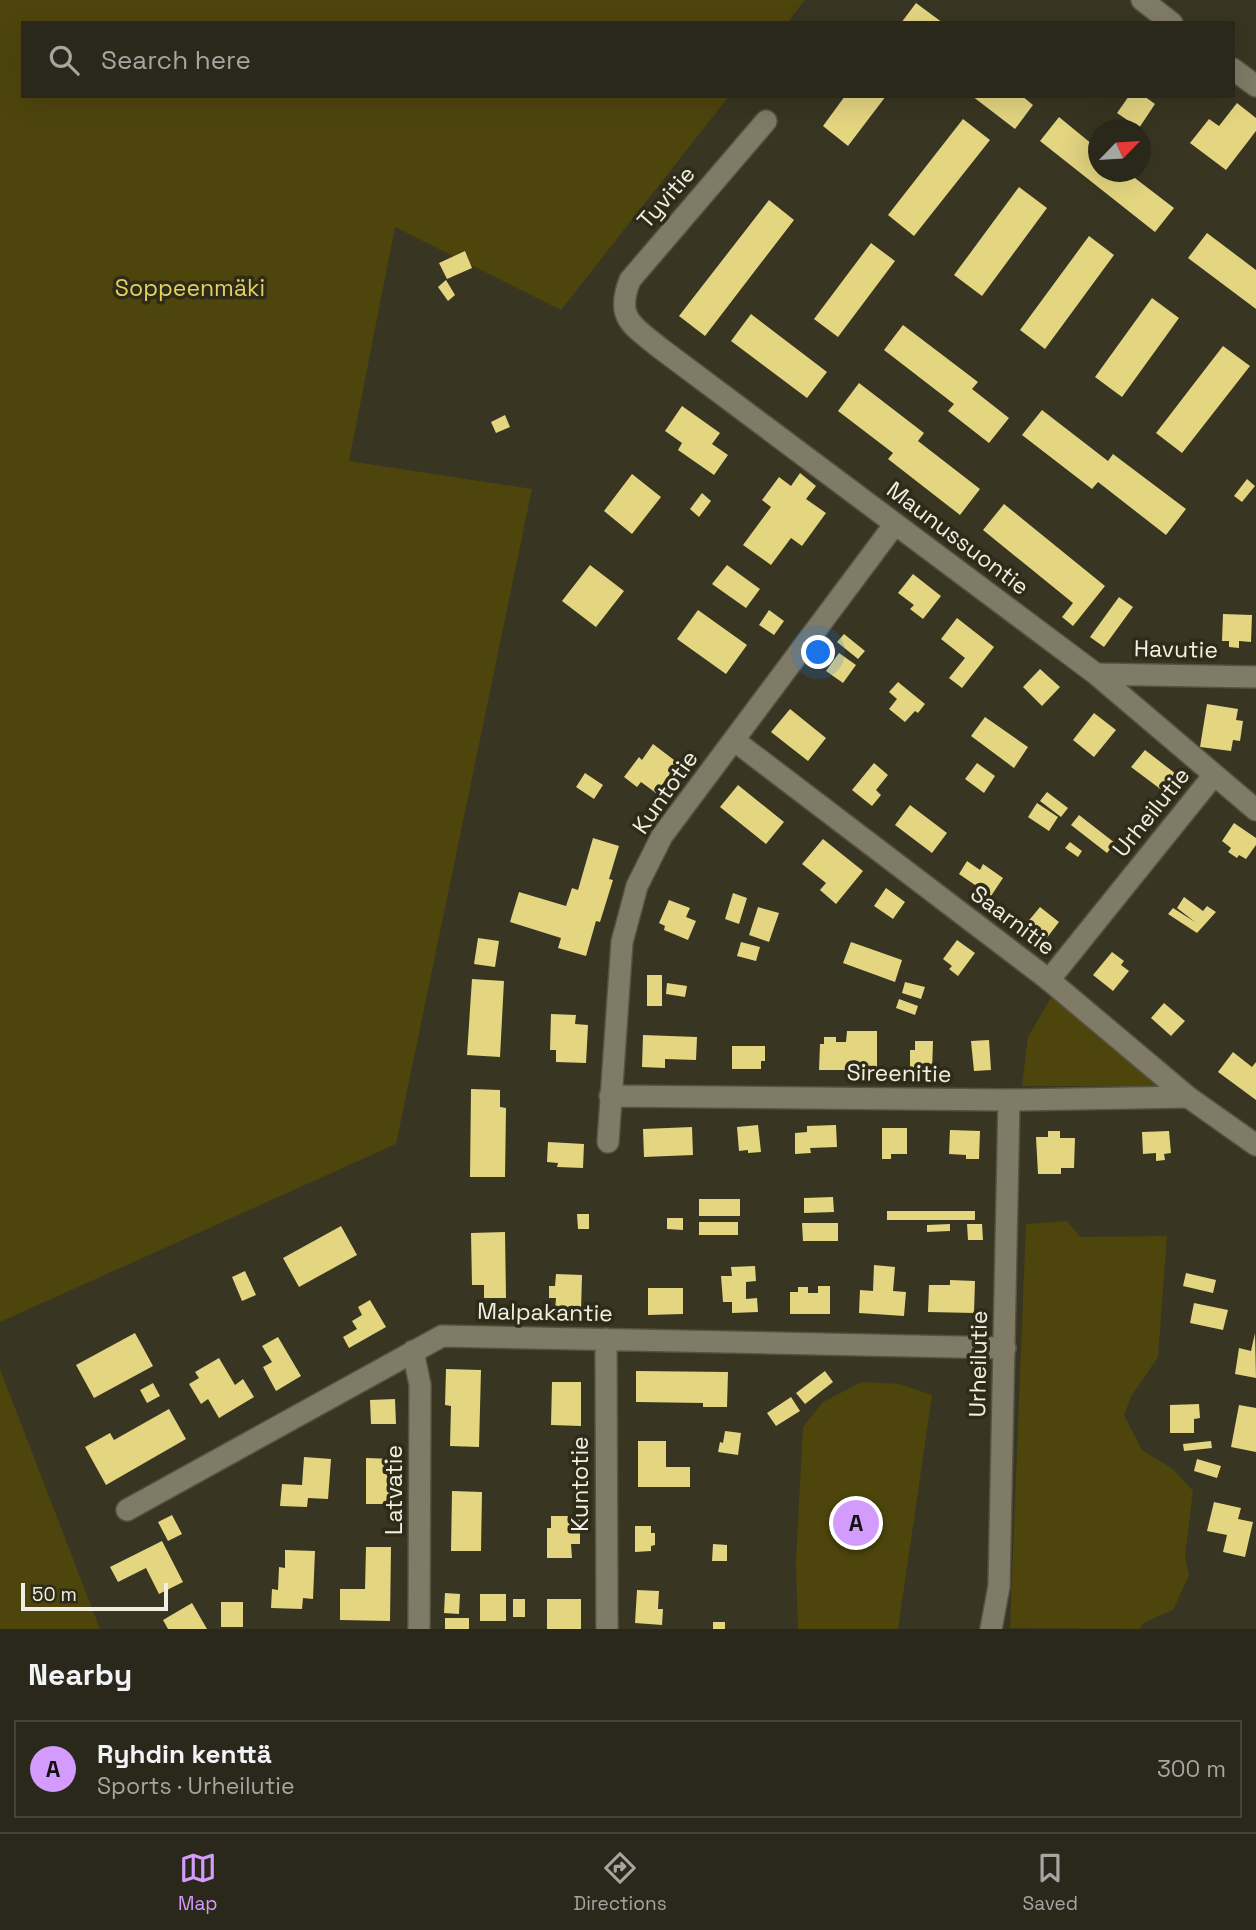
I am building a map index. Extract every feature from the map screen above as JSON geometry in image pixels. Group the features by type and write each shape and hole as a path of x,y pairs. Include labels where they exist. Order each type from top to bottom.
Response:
{"street":[{"path":"1142,0 1169,21"},
{"path":"1235,70 1256,86"},
{"name":"Tyvitie","path":"625,314 623,298 630,280 766,121"},
{"name":"Maunussuontie","path":"625,314 635,327 660,348 1096,674 1256,810"},
{"name":"Kuntotie","path":"608,1142 622,942 637,886 662,835 895,524"},
{"name":"Havutie","path":"1096,674 1256,677"},
{"name":"Saarnitie","path":"735,741 1049,980 1188,1097 1256,1146"},
{"name":"Urheilutie","path":"1049,980 1214,775"},
{"name":"Sireenitie","path":"610,1096 1009,1100 1188,1097"},
{"name":"Urheilutie","path":"991,1629 999,1586 1009,1100"},
{"name":"Malpakantie","path":"127,1510 442,1336 1005,1348"},
{"name":"Kuntotie","path":"606,1339 607,1629"},
{"name":"Latvatie","path":"413,1351 420,1385 419,1629"}],"green space":[{"name":"Soppeenmäki","path":"0,0 805,0 789,21 21,21 21,98 727,98 561,310 395,227 349,461 532,489 396,1144 0,1322"},
{"path":"1052,996 1176,1086 1022,1086 1028,1037"},
{"path":"1067,1221 1080,1237 1167,1236 1158,1357 1132,1395 1124,1415 1142,1450 1173,1469 1193,1491 1185,1556 1189,1575 1173,1610 1143,1623 1140,1629 1010,1628 1026,1224"},
{"path":"0,1369 100,1629 0,1629"},
{"path":"862,1382 899,1384 932,1395 898,1629 798,1629 796,1563 803,1427 823,1402"}],"building":[{"path":"916,3 940,21 902,21"},
{"path":"844,98 884,98 848,146 823,126"},
{"path":"975,98 1024,98 1033,105 1015,129"},
{"path":"1128,98 1147,98 1155,104 1145,119 1126,119 1117,113"},
{"path":"1237,103 1256,118 1256,131 1226,170 1190,143 1209,119 1219,126"},
{"path":"1059,117 1088,141 1088,179 1040,141"},
{"path":"963,119 990,140 914,236 888,215"},
{"path":"1092,182 1140,182 1174,208 1155,232"},
{"path":"1019,187 1047,208 982,296 954,275"},
{"path":"769,200 794,220 705,336 679,316"},
{"path":"1207,233 1256,270 1256,309 1188,258"},
{"path":"1089,236 1114,255 1045,349 1020,330"},
{"path":"871,243 895,261 838,337 814,319"},
{"path":"465,251 472,268 447,279 439,263"},
{"path":"446,280 455,295 448,301 438,287"},
{"path":"1152,298 1179,318 1122,397 1095,377"},
{"path":"751,314 827,372 807,398 731,341"},
{"path":"903,325 978,382 972,389 1009,418 989,443 948,411 954,404 884,350"},
{"path":"1223,346 1250,366 1182,453 1156,433"},
{"path":"859,383 924,433 918,441 980,489 960,515 888,459 893,453 838,411"},
{"path":"682,406 720,433 712,444 728,455 714,475 678,450 682,443 665,431"},
{"path":"1042,410 1108,461 1113,454 1186,509 1166,535 1098,482 1092,489 1022,435"},
{"path":"505,415 510,427 496,433 491,422"},
{"path":"800,473 816,486 806,499 826,513 802,546 791,538 771,565 743,545 771,507 762,500 779,477 791,486"},
{"path":"632,474 661,497 632,534 604,511"},
{"path":"1247,479 1255,486 1242,502 1234,496"},
{"path":"702,493 711,501 699,517 690,509"},
{"path":"1004,504 1105,586 1073,626 1062,617 1073,603 983,530"},
{"path":"590,565 624,591 596,627 562,601"},
{"path":"727,565 760,589 746,608 712,584"},
{"path":"913,574 941,596 923,619 910,609 914,605 898,593"},
{"path":"1119,597 1133,607 1104,647 1090,637"},
{"path":"698,610 747,645 726,674 677,639"},
{"path":"769,610 784,621 774,635 759,625"},
{"path":"1223,614 1252,615 1251,642 1239,641 1239,648 1229,647 1229,641 1222,641"},
{"path":"957,618 994,647 962,688 949,678 965,658 941,639"},
{"path":"844,634 865,651 858,659 837,642"},
{"path":"839,653 856,665 843,683 826,671"},
{"path":"1040,669 1060,687 1042,706 1023,687"},
{"path":"898,682 925,704 905,722 889,709 897,699 889,692"},
{"path":"1207,704 1238,709 1236,720 1243,721 1240,741 1233,740 1231,751 1200,747"},
{"path":"790,709 826,738 808,761 771,732"},
{"path":"1094,713 1116,730 1094,757 1073,740"},
{"path":"985,717 1028,747 1014,768 971,736"},
{"path":"653,744 678,763 656,793 641,782 637,787 624,777 639,757 642,760"},
{"path":"1145,750 1176,774 1163,791 1131,767"},
{"path":"874,763 888,775 876,790 881,795 872,806 852,790"},
{"path":"977,763 995,776 984,793 965,779"},
{"path":"585,773 603,785 594,799 576,787"},
{"path":"738,785 784,822 766,844 720,807"},
{"path":"1047,792 1068,808 1061,817 1040,801"},
{"path":"1037,803 1058,817 1049,831 1028,817"},
{"path":"910,805 947,833 932,853 895,825"},
{"path":"1079,815 1115,843 1107,853 1071,825"},
{"path":"1234,823 1256,838 1256,845 1246,859 1239,855 1237,858 1228,852 1231,848 1222,841"},
{"path":"593,838 619,846 609,879 613,880 600,922 596,921 586,956 558,948 561,938 510,922 519,892 566,906 572,888 578,890"},
{"path":"823,839 863,871 836,904 820,890 826,883 802,864"},
{"path":"1070,842 1082,851 1078,857 1065,848"},
{"path":"967,861 980,870 983,864 1003,878 991,896 959,874"},
{"path":"886,888 905,902 893,919 874,906"},
{"path":"733,893 747,898 739,924 725,919"},
{"path":"1184,897 1203,911 1207,906 1216,912 1197,933 1168,914 1173,908 1195,922 1177,908"},
{"path":"669,900 690,908 686,917 696,921 688,940 664,930 665,926 659,923"},
{"path":"758,907 779,913 769,942 749,935"},
{"path":"1040,907 1059,922 1046,939 1026,924"},
{"path":"478,938 499,941 495,967 474,964"},
{"path":"957,940 975,953 958,976 949,969 952,966 943,959"},
{"path":"741,942 760,947 756,961 737,956"},
{"path":"851,942 902,960 895,982 843,963"},
{"path":"1112,952 1124,961 1121,965 1129,971 1113,991 1093,975"},
{"path":"647,975 662,975 662,1006 647,1006"},
{"path":"472,979 504,981 500,1057 467,1055"},
{"path":"905,982 925,987 921,999 902,993"},
{"path":"667,983 687,986 685,997 666,994"},
{"path":"899,999 918,1006 915,1015 896,1008"},
{"path":"1164,1003 1185,1021 1171,1036 1151,1018"},
{"path":"551,1014 576,1015 575,1024 588,1025 586,1063 556,1062 556,1050 550,1050"},
{"path":"847,1031 877,1031 877,1070 819,1070 820,1044 824,1044 824,1037 836,1037 836,1042 846,1042"},
{"path":"643,1035 697,1037 696,1060 665,1059 665,1068 642,1067"},
{"path":"989,1040 991,1070 974,1071 971,1041"},
{"path":"915,1041 933,1041 932,1072 910,1071 910,1050 915,1050"},
{"path":"732,1046 765,1046 765,1061 761,1061 761,1069 732,1069"},
{"path":"1233,1052 1252,1067 1256,1062 1256,1100 1218,1072"},
{"path":"471,1089 500,1090 500,1107 506,1108 505,1177 470,1177"},
{"path":"758,1125 761,1152 739,1151 737,1127"},
{"path":"836,1125 837,1147 810,1148 811,1153 795,1154 795,1133 807,1132 807,1126"},
{"path":"692,1127 693,1155 644,1157 643,1129"},
{"path":"882,1128 907,1128 907,1154 891,1154 891,1159 882,1159"},
{"path":"950,1130 980,1131 979,1159 966,1159 966,1155 949,1154"},
{"path":"1048,1131 1060,1131 1060,1138 1075,1138 1074,1168 1061,1168 1061,1174 1038,1174 1036,1137 1048,1137"},
{"path":"1169,1131 1171,1153 1164,1154 1165,1160 1156,1161 1156,1153 1143,1154 1142,1132"},
{"path":"548,1142 584,1144 583,1168 557,1167 558,1163 547,1162"},
{"path":"833,1197 834,1212 804,1213 804,1198"},
{"path":"699,1199 740,1199 740,1216 699,1216"},
{"path":"887,1211 975,1211 975,1220 887,1220"},
{"path":"577,1214 589,1214 589,1229 578,1229"},
{"path":"667,1218 683,1218 683,1230 667,1229"},
{"path":"699,1222 738,1222 738,1235 699,1235"},
{"path":"802,1223 838,1223 838,1241 803,1241"},
{"path":"950,1224 950,1231 927,1232 927,1225"},
{"path":"967,1224 982,1224 983,1240 968,1240"},
{"path":"341,1226 357,1255 299,1287 283,1258"},
{"path":"505,1232 506,1298 484,1298 484,1285 472,1285 471,1233"},
{"path":"874,1265 895,1267 893,1291 906,1292 904,1316 859,1313 860,1290 873,1291"},
{"path":"755,1266 756,1281 746,1282 746,1299 757,1298 758,1312 732,1313 732,1302 723,1302 721,1276 732,1276 731,1267"},
{"path":"245,1271 256,1295 242,1301 232,1277"},
{"path":"1186,1273 1216,1280 1213,1293 1183,1286"},
{"path":"556,1274 582,1275 581,1312 555,1311 556,1298 549,1298 549,1286 555,1286"},
{"path":"950,1280 975,1281 974,1313 928,1312 929,1285 950,1285"},
{"path":"818,1286 830,1286 830,1314 790,1314 790,1292 798,1292 798,1287 808,1287 808,1293 818,1293"},
{"path":"648,1288 683,1288 683,1314 648,1315"},
{"path":"370,1300 386,1327 349,1348 343,1337 357,1329 352,1321 362,1315 358,1307"},
{"path":"1194,1303 1228,1310 1223,1330 1190,1323"},
{"path":"135,1333 153,1366 94,1398 76,1365"},
{"path":"1255,1333 1256,1378 1235,1374 1239,1348 1251,1351"},
{"path":"278,1337 301,1376 276,1391 263,1367 272,1362 262,1346"},
{"path":"219,1358 235,1385 243,1379 254,1397 219,1418 208,1399 201,1404 189,1384 199,1378 195,1372"},
{"path":"446,1369 481,1370 479,1447 450,1446 451,1406 445,1405"},
{"path":"636,1371 728,1372 727,1407 703,1407 703,1403 636,1402"},
{"path":"825,1371 833,1382 805,1404 796,1393"},
{"path":"552,1382 581,1382 581,1426 551,1425"},
{"path":"153,1383 160,1396 147,1403 140,1390"},
{"path":"791,1397 800,1411 776,1426 767,1413"},
{"path":"395,1399 396,1424 371,1424 370,1400"},
{"path":"1199,1404 1200,1418 1194,1419 1194,1433 1170,1433 1170,1405"},
{"path":"1239,1405 1256,1408 1256,1452 1231,1447"},
{"path":"169,1409 186,1439 106,1485 85,1447 110,1433 114,1440"},
{"path":"725,1431 741,1433 738,1455 718,1452"},
{"path":"638,1441 666,1441 666,1467 690,1467 690,1487 638,1487"},
{"path":"1211,1441 1212,1448 1184,1451 1183,1444"},
{"path":"304,1457 331,1459 328,1499 308,1498 307,1507 280,1506 282,1484 302,1485"},
{"path":"366,1458 395,1459 395,1504 366,1504"},
{"path":"1197,1459 1221,1466 1217,1478 1194,1471"},
{"path":"452,1491 482,1492 481,1551 451,1551"},
{"path":"1214,1502 1241,1508 1238,1519 1253,1522 1245,1557 1223,1552 1227,1535 1207,1531"},
{"path":"172,1515 182,1534 168,1541 158,1522"},
{"path":"551,1516 580,1516 580,1544 571,1544 572,1558 547,1558 547,1528 551,1528"},
{"path":"635,1526 651,1526 651,1533 655,1533 655,1545 651,1546 651,1551 635,1552"},
{"path":"162,1541 183,1582 159,1594 146,1568 118,1582 110,1567"},
{"path":"713,1544 727,1545 727,1561 712,1561"},
{"path":"366,1547 391,1547 390,1621 340,1620 340,1589 365,1589"},
{"path":"285,1550 315,1551 313,1599 303,1598 302,1609 271,1608 272,1589 278,1590 279,1567 285,1568"},
{"path":"637,1590 659,1591 658,1609 663,1609 662,1625 635,1623"},
{"path":"445,1593 460,1594 459,1614 444,1613"},
{"path":"480,1594 506,1594 506,1621 480,1621"},
{"path":"513,1599 525,1599 525,1617 513,1617"},
{"path":"547,1599 581,1599 581,1629 547,1629"},
{"path":"221,1602 243,1602 243,1627 221,1627"},
{"path":"192,1603 207,1629 168,1629 163,1620"},
{"path":"445,1618 469,1618 469,1629 445,1629"},
{"path":"713,1622 725,1622 725,1629 713,1629"}],"place":[{"name":"Ryhdin kenttä","path":"856,1523"}]}
